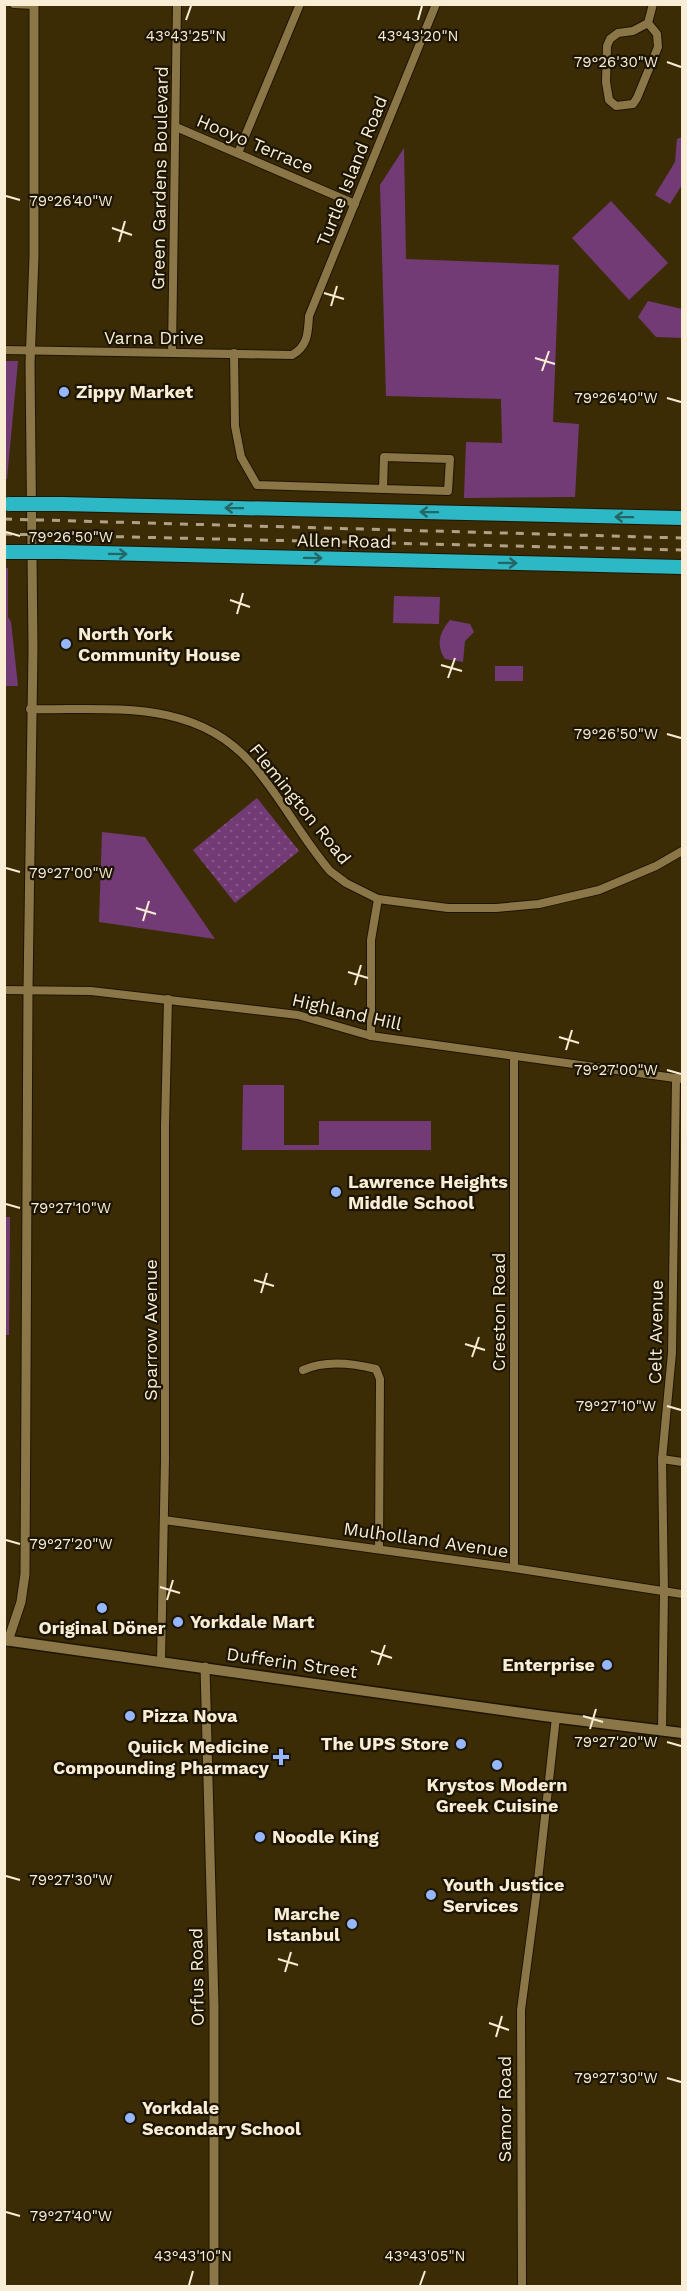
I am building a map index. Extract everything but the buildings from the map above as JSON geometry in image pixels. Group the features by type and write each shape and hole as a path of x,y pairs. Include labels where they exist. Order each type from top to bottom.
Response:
{"highway":[{"name":"Allen Road","path":"6,503 682,518"},
{"name":"Allen Road","path":"4,552 682,567"}],"main road":[{"name":"Dufferin Street","path":"6,1642 160,1660 682,1733"}],"street":[{"path":"6,1642 21,1602 25,1574 30,709 33,648 30,351 34,255 34,5 14,4"},
{"name":"Green Gardens Boulevard","path":"172,352 177,4"},
{"path":"238,153 300,4"},
{"name":"Turtle Island Road","path":"302,350 308,335 309,316 436,4"},
{"path":"648,23 657,34 658,46 633,104 616,106 609,100 606,82 607,46 610,39 618,33 633,31 648,23 653,4"},
{"name":"Hooyo Terrace","path":"176,127 355,204"},
{"name":"Varna Drive","path":"4,350 292,356 302,350"},
{"path":"234,353 235,426 241,457 257,485 383,489 448,491 450,459 384,457 383,489"},
{"name":"Flemington Road","path":"30,709 152,711 175,715 219,735 253,764 330,871 346,883 378,899 458,908 496,908 539,904 599,890 681,855"},
{"path":"371,1036 371,940 378,899"},
{"name":"Highland Hill","path":"4,990 91,991 298,1015 371,1036 679,1079"},
{"name":"Sparrow Avenue","path":"160,1660 164,1520 167,1218 165,1127 168,999"},
{"name":"Creston Road","path":"514,1056 514,1568"},
{"name":"Celt Avenue","path":"662,1730 664,1592 662,1459 670,1383 679,1079"},
{"path":"673,1268 682,1269"},
{"path":"303,1370 317,1364 358,1364 376,1369 380,1379 379,1549"},
{"path":"662,1459 682,1462"},
{"name":"Mulholland Avenue","path":"164,1520 514,1568 682,1594"},
{"name":"Orfus Road","path":"205,1667 214,2005 214,2286"},
{"name":"Samor Road","path":"522,2286 521,2010 556,1717"}],"shaded area":[{"path":"682,137 682,185 670,204 655,195 675,162 677,139"},
{"path":"404,148 406,259 559,265 553,422 579,424 575,497 464,498 466,442 502,443 501,399 386,396 380,185"},
{"path":"611,201 668,263 629,300 572,238"},
{"path":"648,301 682,309 682,338 656,337 638,317"},
{"path":"4,361 18,361 7,479 4,479"},
{"path":"5,568 8,568 8,617 11,622 18,686 5,686"},
{"path":"394,596 440,597 439,624 393,623"},
{"path":"450,620 470,624 474,632 465,641 463,662 445,659 440,649 441,634"},
{"path":"495,666 523,666 523,681 495,681"},
{"path":"257,798 299,851 235,903 193,850"},
{"path":"102,832 145,837 215,939 99,922"},
{"path":"243,1085 284,1085 284,1145 319,1145 319,1121 431,1121 431,1150 242,1150"},
{"path":"5,1217 10,1217 9,1335 4,1335"}],"railway":[{"path":"4,519 682,538"},
{"path":"4,534 682,550"}],"place":[{"name":"Zippy Market","path":"64,392"},
{"name":"North York Community House","path":"66,644"},
{"name":"Lawrence Heights Middle School","path":"336,1192"},
{"name":"Original Döner","path":"102,1608"},
{"name":"Yorkdale Mart","path":"178,1622"},
{"name":"Enterprise","path":"607,1665"},
{"name":"Pizza Nova","path":"130,1716"},
{"name":"The UPS Store","path":"461,1744"},
{"name":"Quiick Medicine Compounding Pharmacy","path":"281,1757"},
{"name":"Krystos Modern Greek Cuisine","path":"497,1765"},
{"name":"Noodle King","path":"260,1837"},
{"name":"Youth Justice Services","path":"431,1895"},
{"name":"Marche Istanbul","path":"352,1924"},
{"name":"Yorkdale Secondary School","path":"130,2118"}]}
